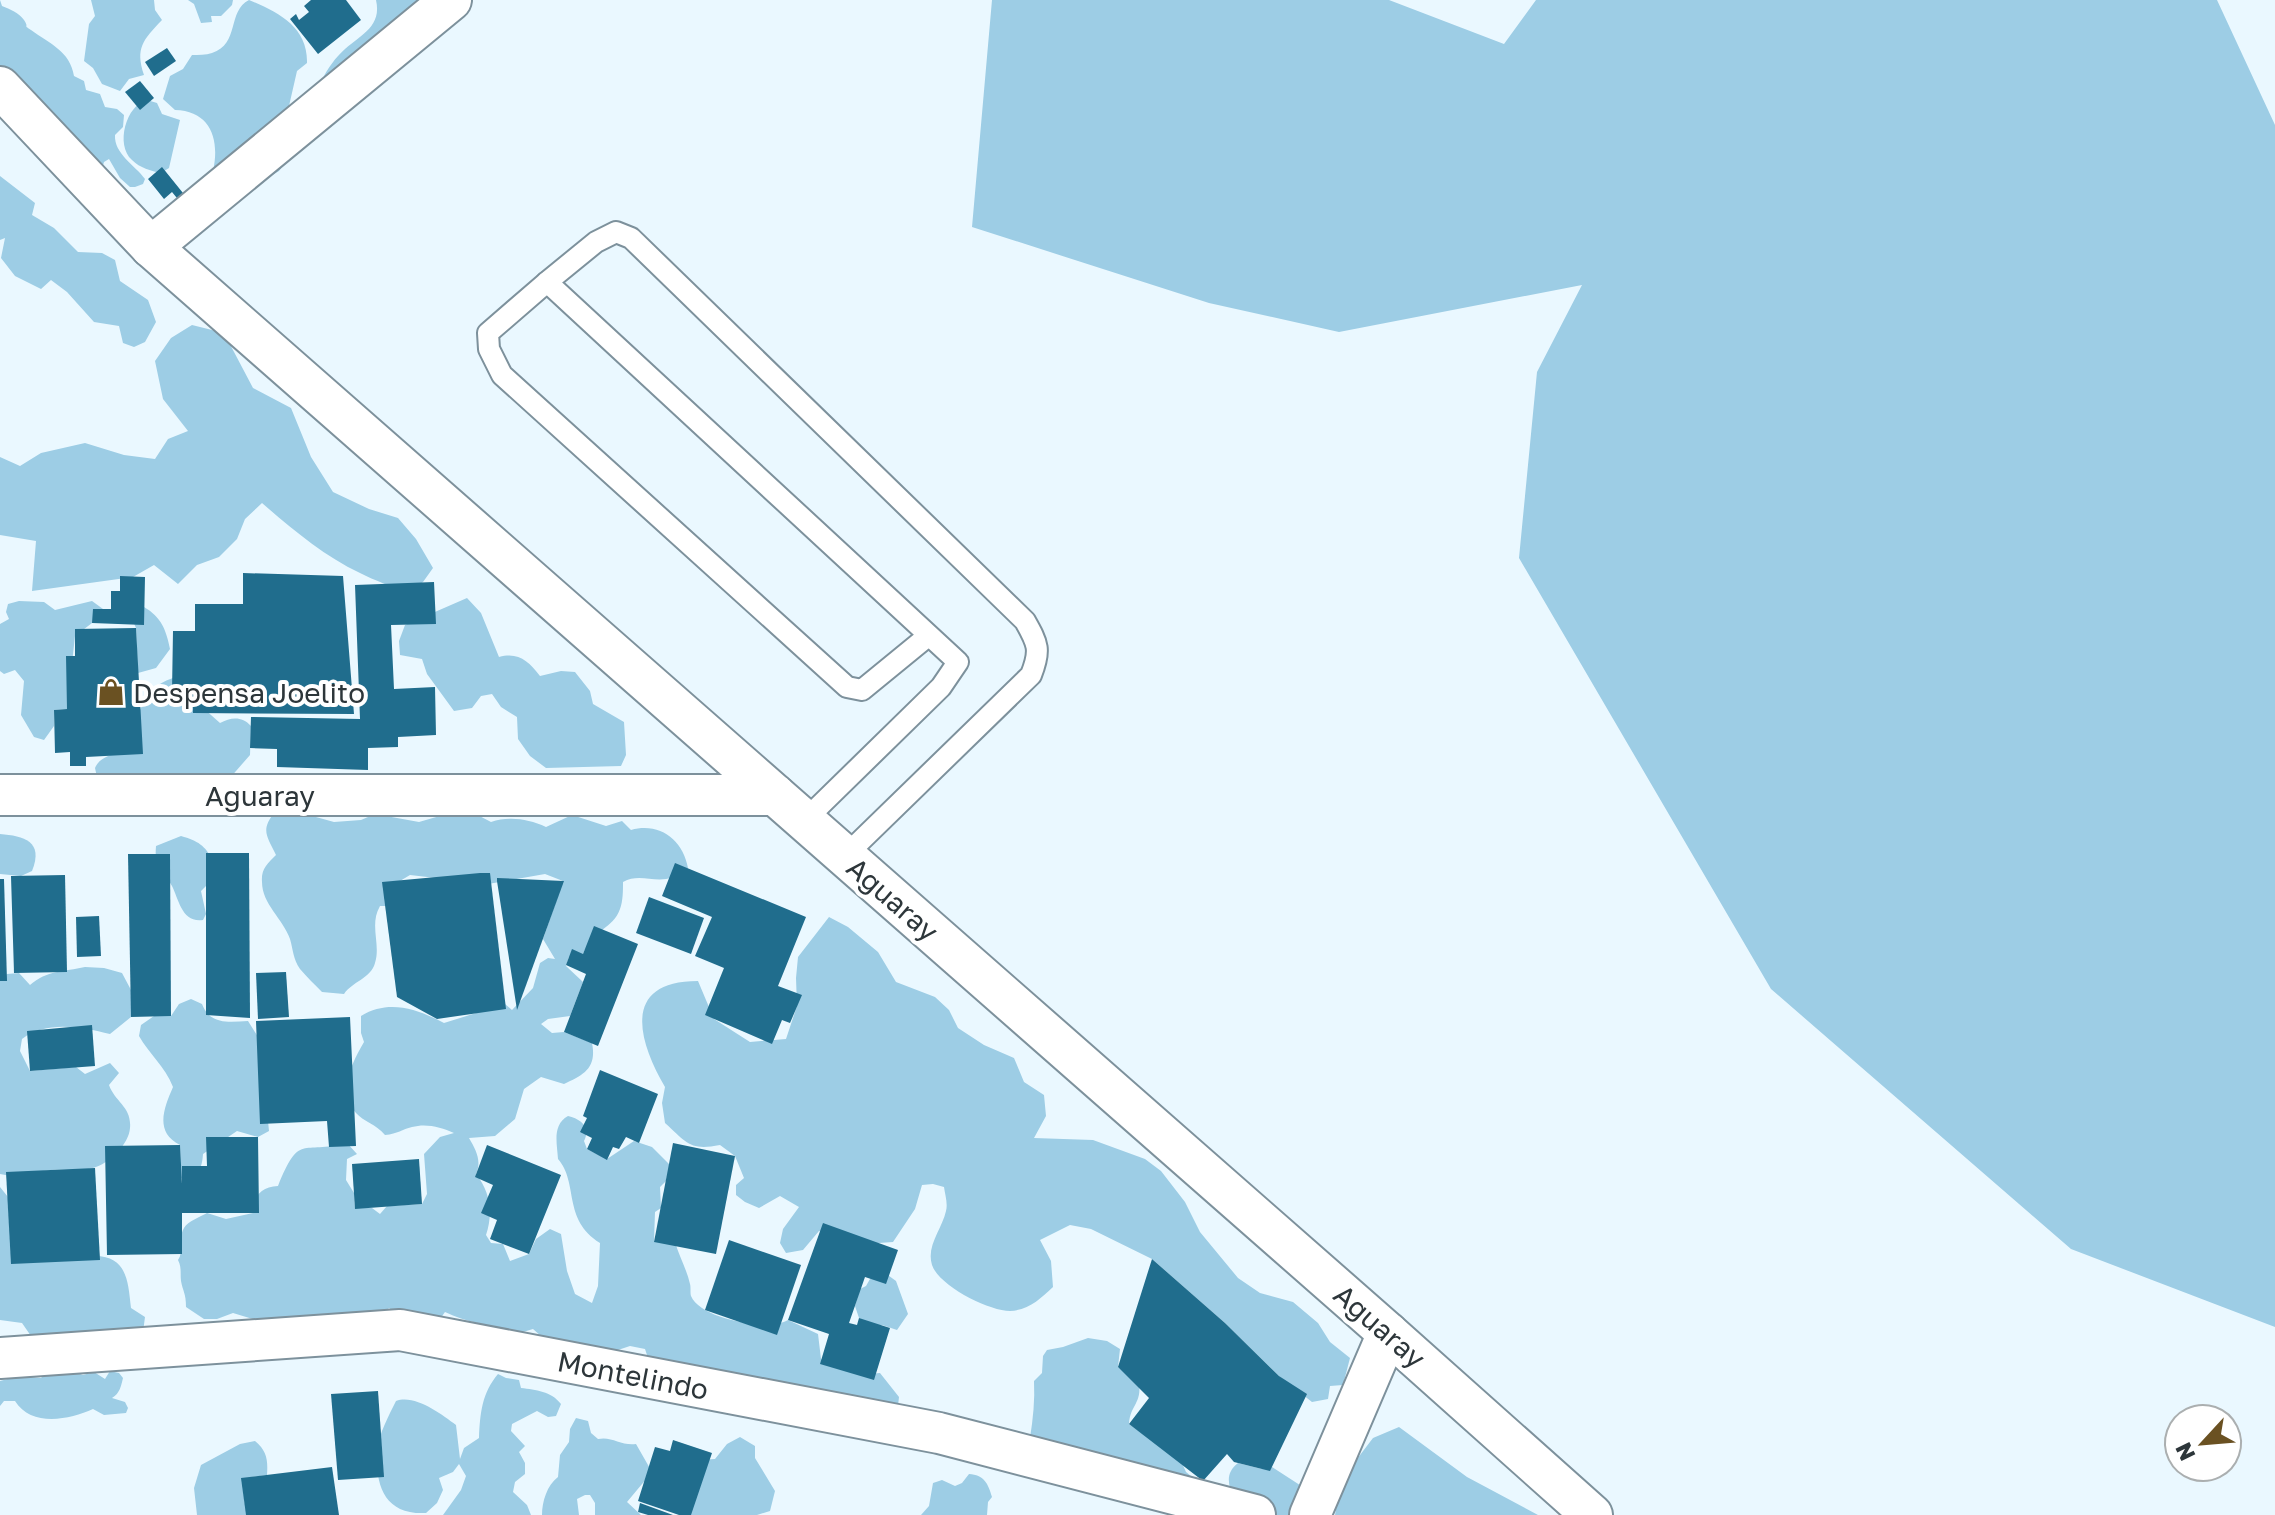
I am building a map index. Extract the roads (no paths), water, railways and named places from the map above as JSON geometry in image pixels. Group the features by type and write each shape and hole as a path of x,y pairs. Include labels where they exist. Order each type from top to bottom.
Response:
{"street":[{"path":"151,247 451,0"},
{"path":"0,87 151,247 790,808"},
{"name":"Aguaray","path":"0,795 790,808 1592,1515"},
{"name":"Montelindo","path":"0,1358 400,1330 939,1433 1255,1515"},
{"path":"1310,1515 1388,1333"}],"lane":[{"path":"845,856 1031,675 1038,656 1037,641 1025,621 631,238 616,232 596,242 488,333 489,349 502,375 847,687 862,690 928,636"},
{"path":"547,282 958,662 941,687 790,808"}],"place":[{"name":"Despensa Joelito","path":"111,692"}]}
